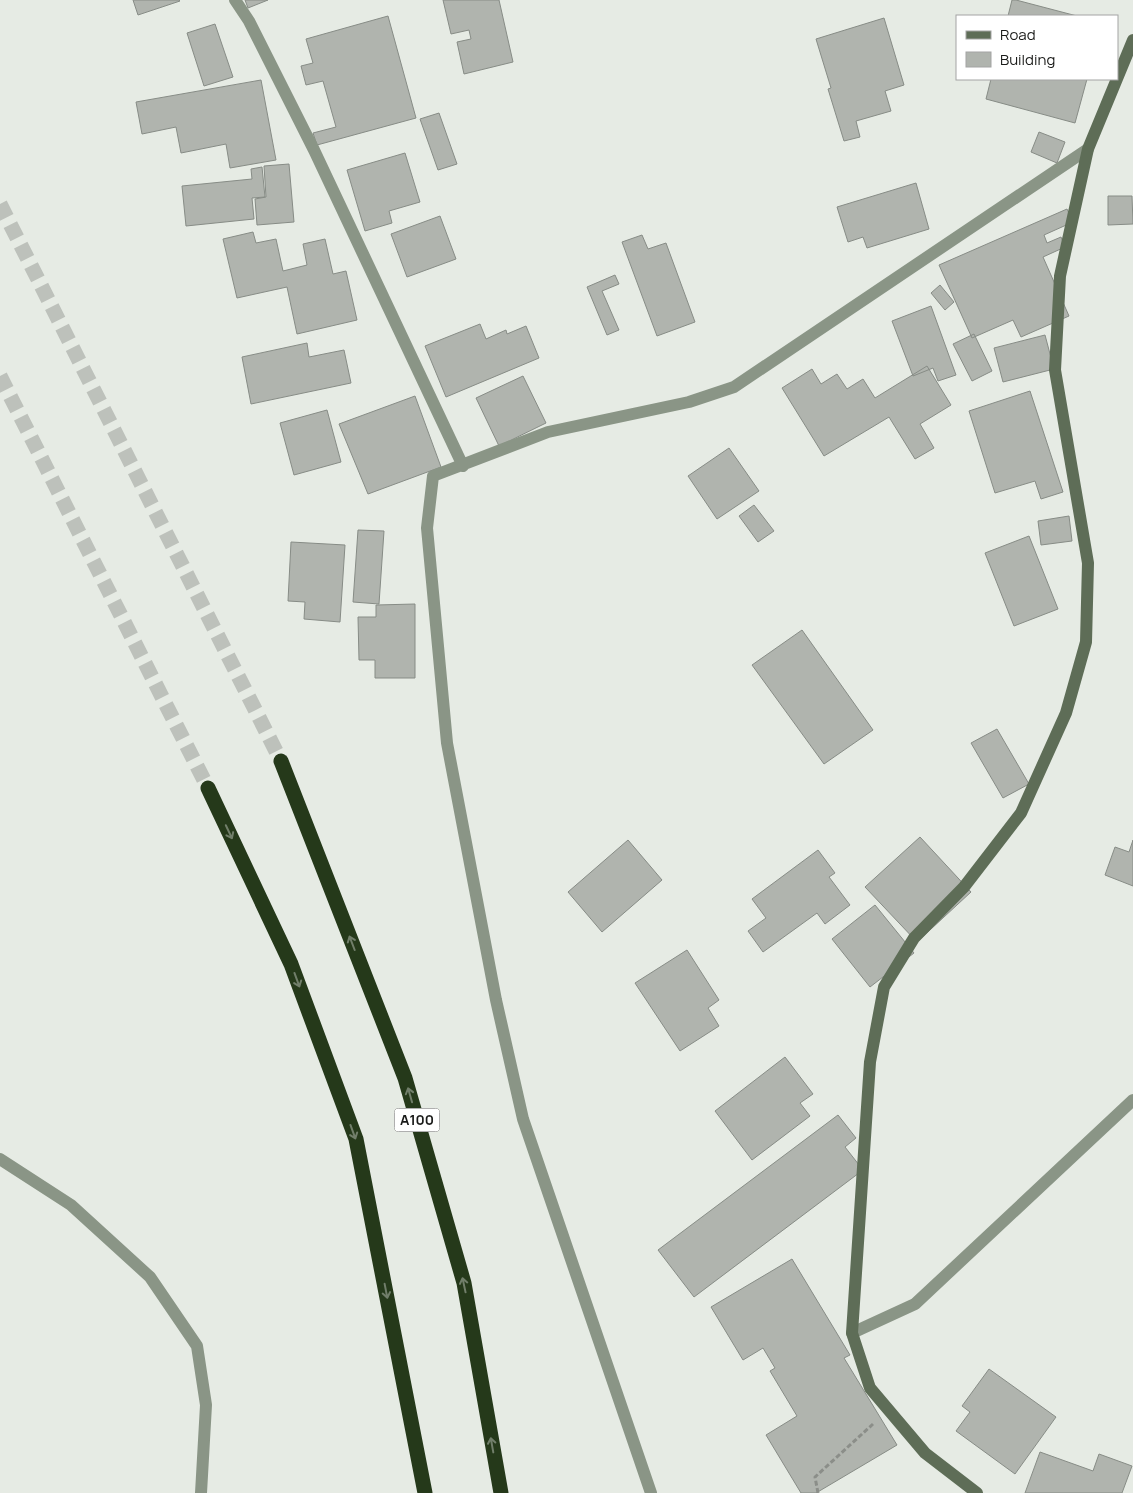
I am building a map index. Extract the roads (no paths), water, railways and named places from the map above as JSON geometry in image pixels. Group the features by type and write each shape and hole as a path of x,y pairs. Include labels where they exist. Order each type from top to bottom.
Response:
{"highway":[{"name":"A100","path":"282,761 404,1078 464,1283 501,1493"},
{"path":"208,788 291,964 356,1140 425,1493"}],"street":[{"path":"236,0 249,21 314,150 463,466"},
{"path":"1118,76 1133,40"},
{"path":"976,1493 925,1454 870,1388 852,1333 870,1062 884,987 914,938 964,887 1021,813 1066,713 1086,642 1088,563 1055,370 1060,276 1088,149 1116,80"},
{"path":"651,1493 523,1119 474,890 447,743 427,528 433,476 548,432 689,402 734,387 1088,149"},
{"path":"852,1333 915,1304 1133,1100"},
{"path":"0,1159 72,1205 150,1278 197,1346 206,1405 201,1493"}],"tunnel":[{"path":"0,204 281,761"},
{"path":"0,376 208,788"}]}
